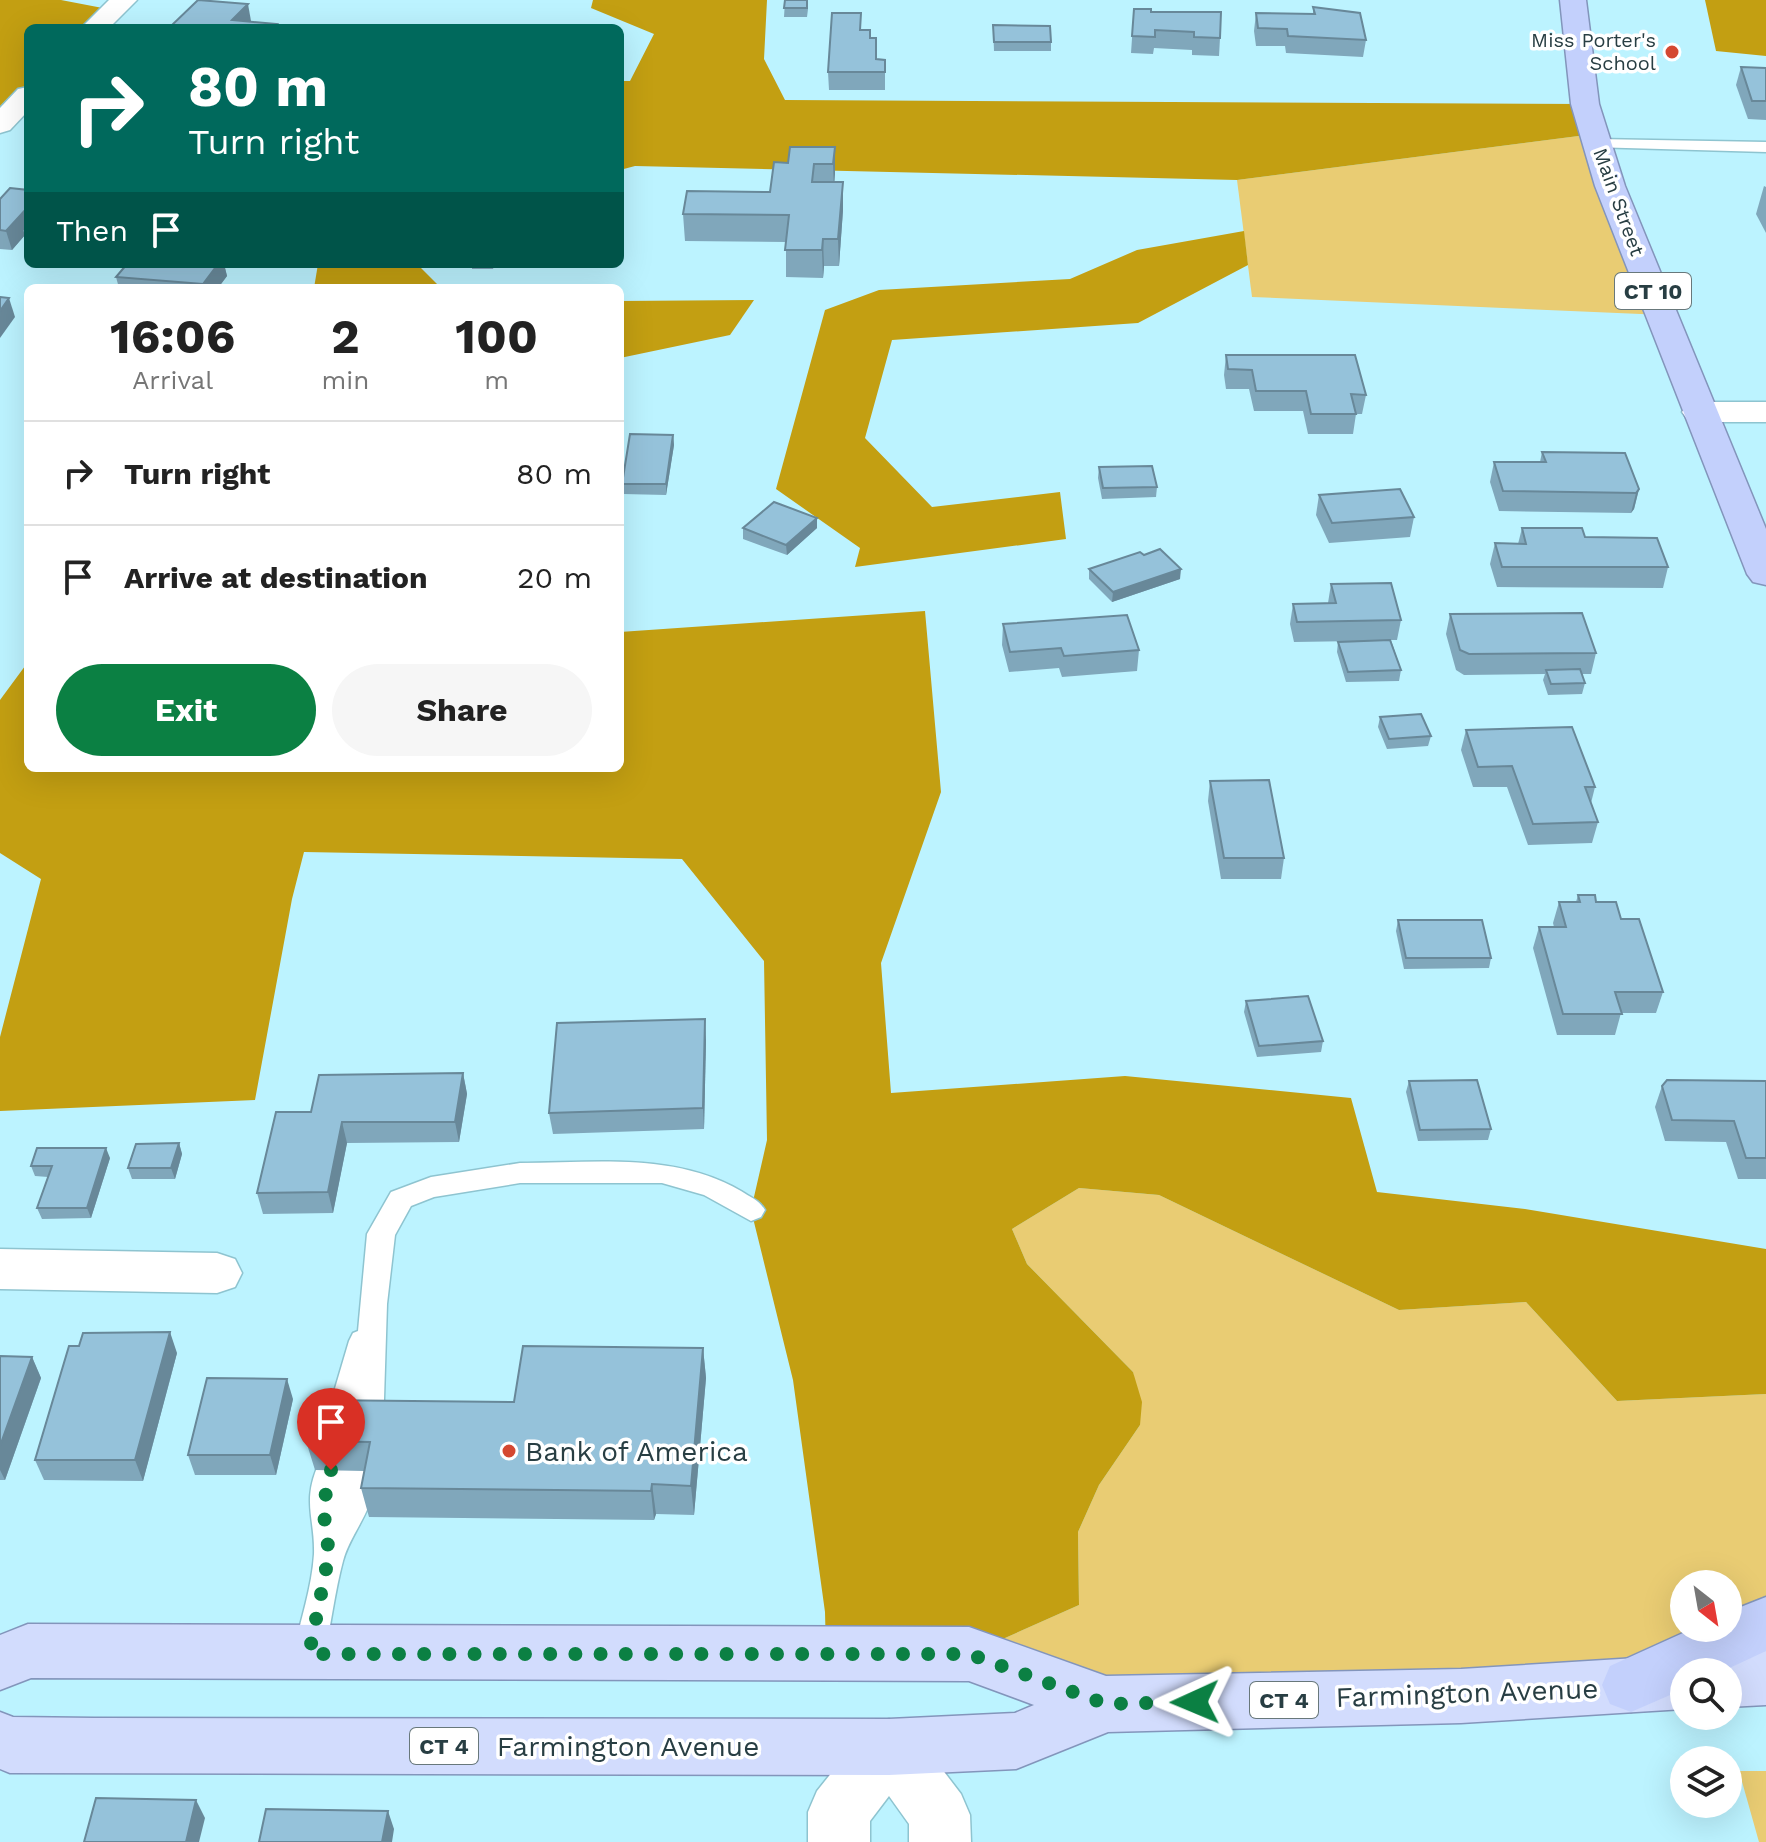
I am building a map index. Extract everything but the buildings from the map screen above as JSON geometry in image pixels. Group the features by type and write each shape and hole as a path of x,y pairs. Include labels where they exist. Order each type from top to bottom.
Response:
{"highway":[{"name":"Main Street","path":"1573,0 1585,104 1622,221 1664,315 1699,412 1766,574"},
{"path":"1657,1684 1766,1623"}],"main road":[{"name":"Farmington Avenue","path":"0,1663 28,1651 969,1654 1106,1704"},
{"path":"1742,1679 1766,1678"},
{"name":"Farmington Avenue","path":"0,1740 10,1745 889,1747 1016,1741 1106,1704 1461,1696 1657,1684"}],"street":[{"path":"98,24 124,0"},
{"path":"0,124 24,99"},
{"path":"1699,412 1766,412"},
{"path":"0,1269 217,1273"},
{"path":"839,1842 839,1812 889,1747 939,1815 940,1842"}],"lane":[{"path":"1597,144 1766,147"},
{"path":"368,1430 373,1304 381,1234 401,1199 431,1187 520,1173 662,1173 712,1187 751,1210"},
{"path":"338,1429 373,1304"},
{"path":"309,1654 329,1554 323,1507 345,1470"}],"shaded area":[{"path":"0,0 61,0 113,10 98,24 24,24 24,99 0,124"},
{"path":"593,0 767,0 764,59 785,100 1585,104 1594,134 1237,180 635,166 624,169 624,81 630,81 654,34 591,8"},
{"path":"1705,0 1766,0 1766,56 1716,51"},
{"path":"1594,134 1664,315 1252,297 1237,180"},
{"path":"1244,231 1248,265 1138,323 892,340 865,438 932,507 1060,492 1066,539 855,567 860,548 776,489 825,310 879,290 1070,279 1137,250"},
{"path":"317,268 421,268 437,284 315,284"},
{"path":"754,300 730,335 624,357 624,301"},
{"path":"925,611 941,792 881,963 891,1093 1125,1076 1351,1098 1377,1192 1525,1209 1766,1249 1766,1394 1617,1401 1526,1302 1399,1310 1159,1195 1079,1188 1012,1229 1027,1264 1133,1372 1142,1402 1140,1425 1099,1485 1078,1532 1079,1605 969,1654 826,1653 825,1612 793,1380 751,1210 767,1140 764,961 682,859 304,852 292,899 255,1100 0,1111 0,1037 41,879 0,853 0,700 24,667 24,772 624,772 624,632"},
{"path":"1079,1188 1159,1195 1399,1310 1526,1302 1617,1401 1766,1394 1766,1623 1742,1634 1742,1570 1670,1570 1670,1642 1725,1642 1690,1658 1670,1658 1670,1667 1631,1685 1106,1704 969,1654 1079,1605 1078,1532 1099,1485 1140,1425 1133,1372 1027,1264 1012,1229"},
{"path":"1742,1771 1766,1771 1766,1842 1759,1842 1742,1782"}],"place":[{"name":"Miss Porter's School","path":"1672,52"},
{"name":"Bank of America","path":"509,1451"}],"route":[{"path":"331,1470 323,1507 329,1554 309,1654 969,1654 1106,1704 1195,1702"}]}
